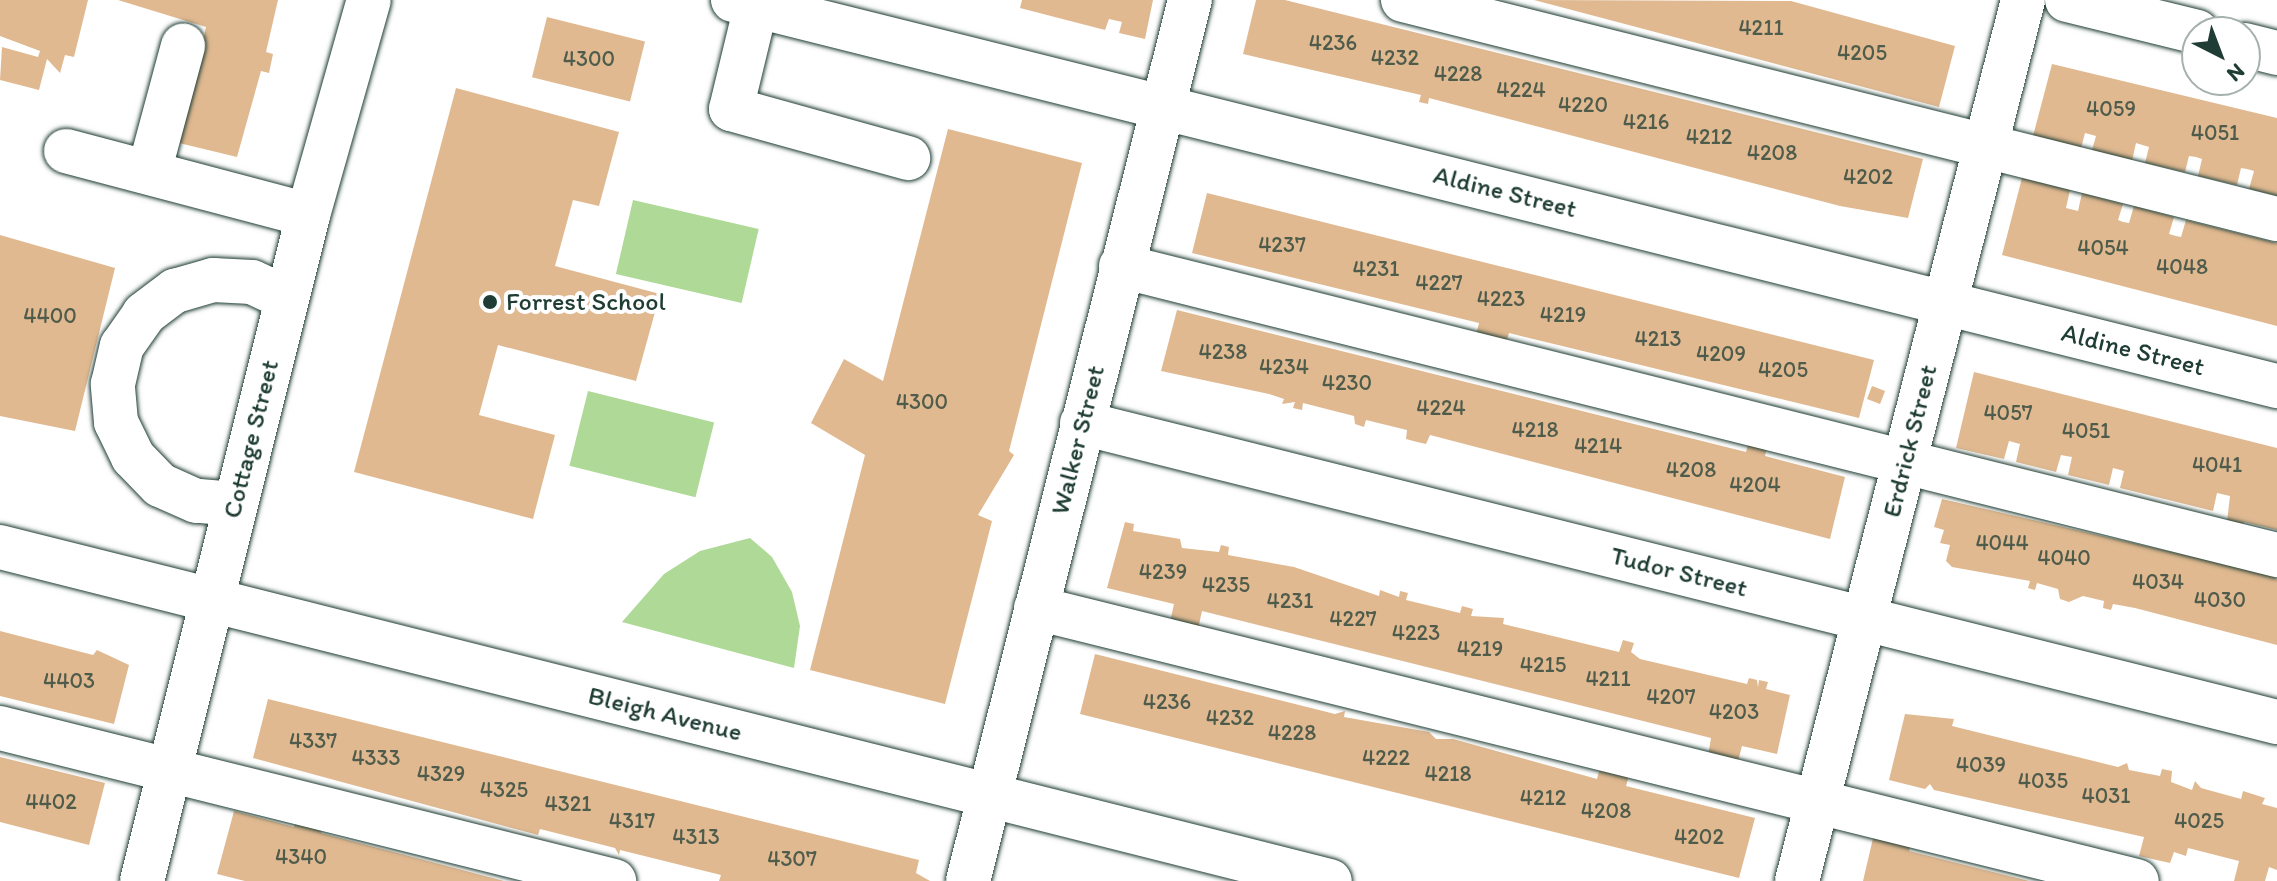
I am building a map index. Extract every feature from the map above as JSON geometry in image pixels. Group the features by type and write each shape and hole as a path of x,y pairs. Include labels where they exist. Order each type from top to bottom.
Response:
{"street":[{"name":"Cottage Street","path":"142,881 308,215 369,0"},
{"name":"Walker Street","path":"968,881 1190,0"},
{"path":"1403,0 2277,219"},
{"name":"Erdrick Street","path":"1797,881 1946,303 1983,146 2023,0"},
{"path":"2067,0 2181,28"},
{"path":"744,3 731,109 908,158"},
{"name":"Aldine Street","path":"744,3 1164,105 2277,386"},
{"path":"149,172 183,46"},
{"path":"66,151 308,215"},
{"path":"1121,266 2277,555"},
{"path":"234,504 196,501 160,485 133,457 116,422 113,384 122,346 144,314 175,291 213,280 252,282 287,298"},
{"name":"Tudor Street","path":"1082,423 2277,722"},
{"name":"Bleigh Avenue","path":"0,547 1330,881"},
{"path":"1036,608 1815,804 2137,881"},
{"path":"0,728 614,881"}],"green space":[{"path":"633,200 759,229 742,303 616,274"},
{"path":"588,391 714,422 696,497 569,466"},
{"path":"750,538 772,557 792,592 800,626 794,668 622,622 664,574 700,551"}],"building":[{"path":"0,0 88,0 74,57 65,55 60,73 47,59 39,90 0,80 2,47 38,57 40,51 0,36"},
{"path":"118,0 278,0 266,52 273,54 269,73 261,71 237,157 179,143 206,27"},
{"path":"1022,0 1153,0 1145,39 1119,33 1122,22 1109,19 1105,30 1020,8"},
{"path":"1256,0 1285,0 1923,159 1908,218 1840,206 1429,98 1428,104 1419,102 1421,95 1243,54"},
{"path":"1534,0 1791,1 1955,46 1939,107"},
{"path":"547,17 645,41 630,102 532,77"},
{"path":"2052,64 2277,118 2277,196 2249,189 2254,171 2247,169 2241,168 2237,185 2198,176 2202,159 2196,157 2189,156 2185,172 2145,163 2149,147 2136,143 2132,161 2092,150 2096,136 2085,133 2081,148 2033,136"},
{"path":"456,88 619,132 599,206 573,200 555,266 660,294 636,381 498,345 479,415 555,435 533,519 354,472"},
{"path":"948,129 1082,163 1009,451 1014,455 978,515 992,521 945,704 810,670 865,455 811,423 844,359 883,381"},
{"path":"2022,178 2070,190 2066,208 2078,211 2082,193 2123,204 2118,220 2123,222 2129,223 2134,206 2174,217 2169,234 2176,236 2181,237 2186,220 2277,243 2277,326 2002,255"},
{"path":"1207,193 1874,360 1859,418 1509,333 1505,346 1475,339 1479,323 1192,253"},
{"path":"0,235 115,268 75,431 0,416"},
{"path":"1177,310 1746,452 1749,441 1767,446 1765,456 1845,477 1830,539 1430,435 1426,444 1417,442 1406,439 1407,430 1366,420 1364,427 1355,424 1354,416 1303,403 1302,410 1293,408 1295,402 1282,404 1284,399 1269,394 1161,371"},
{"path":"1974,372 2277,448 2277,530 2244,522 2239,534 2226,530 2230,496 2217,493 2213,511 2120,488 2124,471 2113,468 2109,485 2068,475 2072,457 2061,455 2056,472 2016,462 2020,444 2009,441 2004,459 1956,448"},
{"path":"1872,386 1885,391 1880,404 1867,399"},
{"path":"1942,499 2272,575 2277,580 2277,645 2135,608 2113,604 2111,610 2103,608 2104,601 2083,596 2069,602 2060,599 2058,589 2037,583 2035,590 2028,588 2030,581 1952,567 1946,561 1950,545 1940,543 1944,530 1934,527"},
{"path":"1125,522 1134,524 1133,531 1180,539 1182,548 1219,552 1221,545 1229,547 1228,555 1294,567 1379,596 1380,590 1399,597 1400,591 1408,593 1406,600 1460,613 1462,606 1473,609 1471,616 1504,618 1503,624 1619,652 1623,640 1634,643 1631,652 1640,659 1747,684 1749,678 1757,680 1758,687 1759,680 1768,682 1766,689 1790,695 1777,754 1742,746 1737,765 1708,756 1711,738 1202,611 1198,629 1170,622 1174,604 1107,588"},
{"path":"0,631 93,655 97,650 129,665 114,724 0,696"},
{"path":"1095,654 1335,714 1345,711 1344,717 1429,732 1436,739 1453,739 1597,779 1602,760 1631,768 1626,786 1755,818 1739,878 1080,714"},
{"path":"268,699 919,860 916,873 930,881 719,881 721,875 620,850 619,855 615,848 540,829 538,835 253,758"},
{"path":"1905,714 1954,719 1952,726 2118,767 2127,763 2129,770 2160,776 2162,769 2172,771 2171,782 2192,790 2195,781 2201,788 2241,799 2243,791 2265,798 2262,804 2277,808 2277,870 2269,867 2265,881 2234,881 2239,861 2188,848 2186,856 2174,852 2170,863 2139,856 2144,837 1934,790 1930,784 1925,789 1889,780"},
{"path":"0,757 105,783 89,845 0,822"},
{"path":"234,811 294,827 298,813 325,820 321,833 504,881 245,881 217,874"},
{"path":"1874,834 1912,842 1909,851 2029,881 1863,881"}],"place":[{"name":"Forrest School","path":"490,302"}]}
